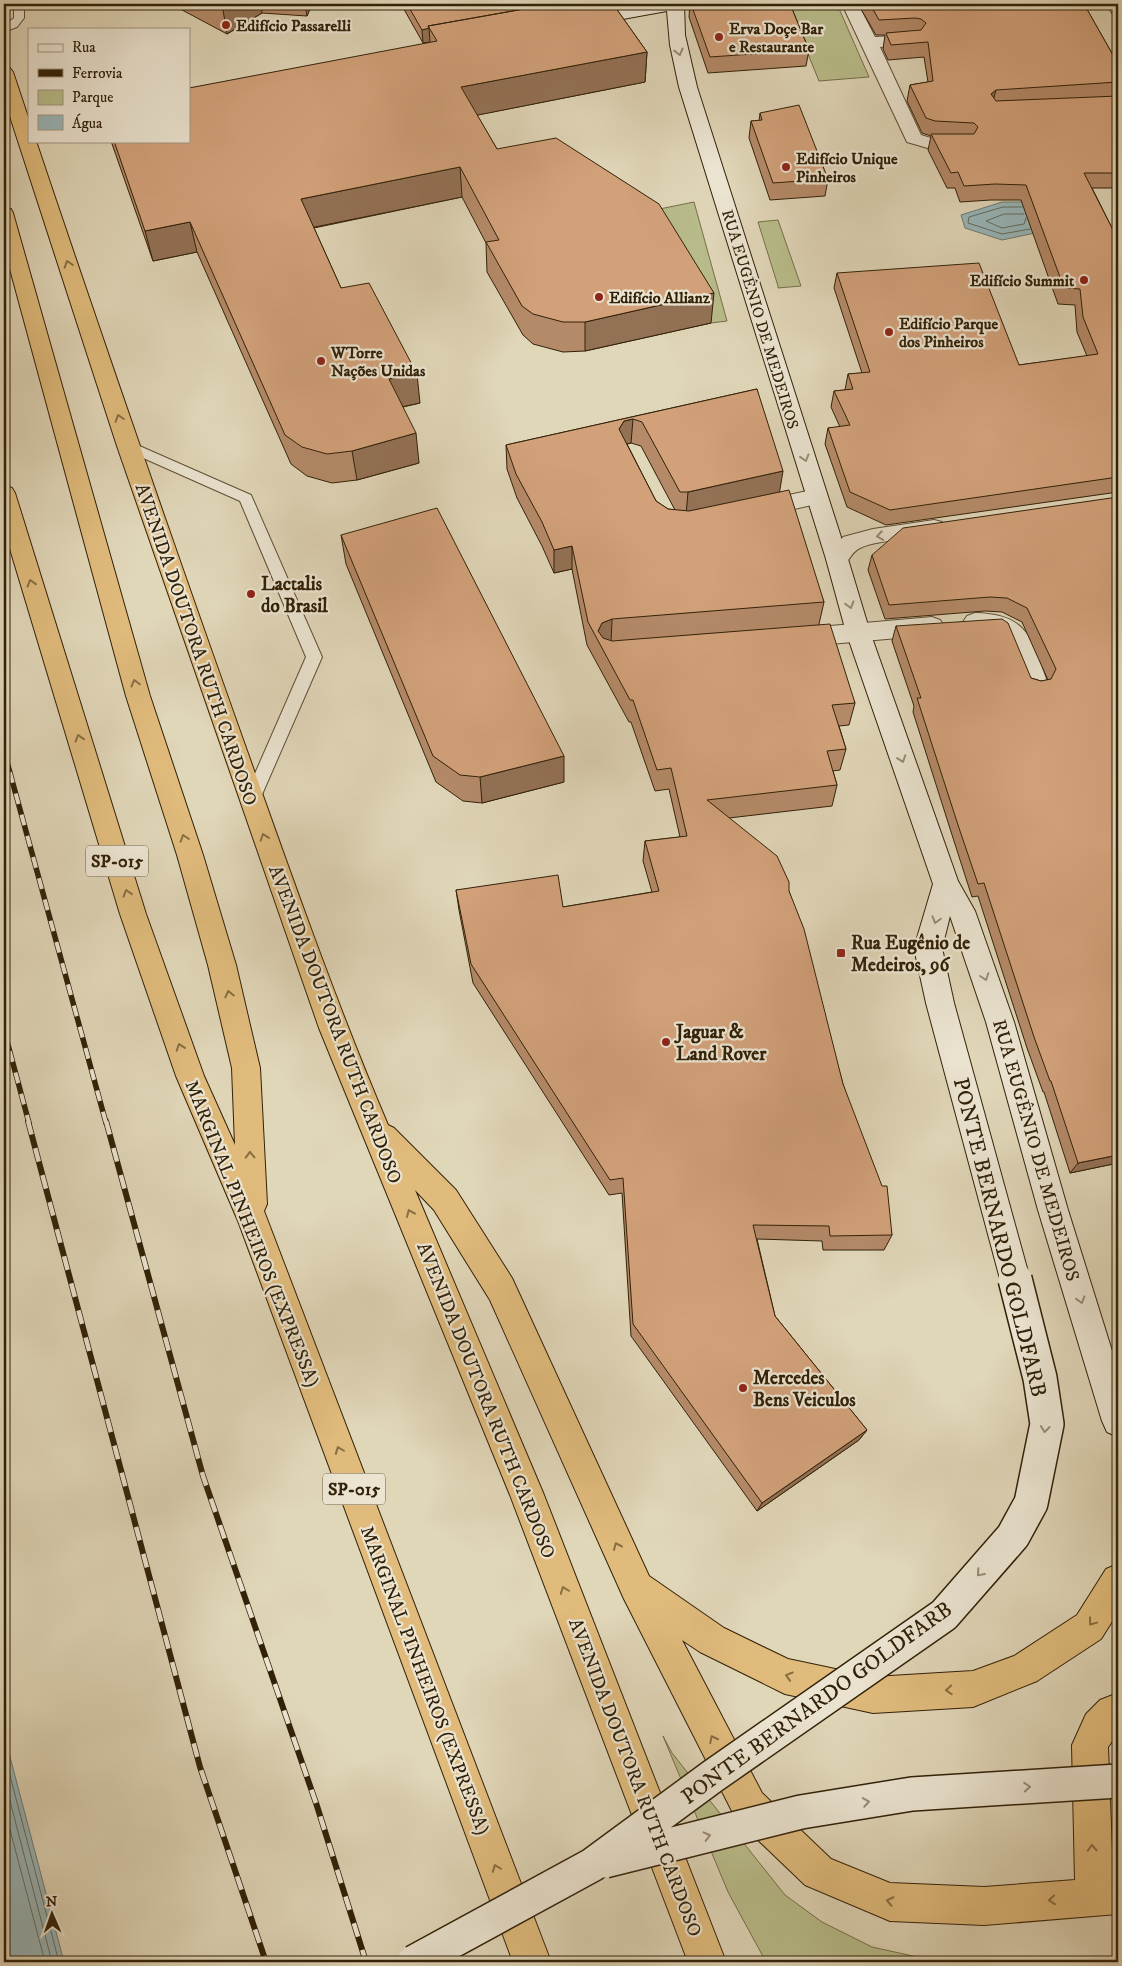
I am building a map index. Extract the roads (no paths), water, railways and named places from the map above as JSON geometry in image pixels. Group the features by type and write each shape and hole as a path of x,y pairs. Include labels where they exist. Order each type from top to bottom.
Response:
{"highway":[{"name":"AVENIDA DOUTORA RUTH CARDOSO","path":"4,72 25,123"},
{"name":"AVENIDA DOUTORA RUTH CARDOSO","path":"31,142 128,446 333,1028 527,1496 707,1962"},
{"path":"4,213 138,696 190,855 222,965 246,1068 253,1221"},
{"name":"MARGINAL PINHEIROS (EXPRESSA)","path":"4,493 133,914 190,1076 253,1221 532,1962"},
{"path":"374,1128 445,1200 501,1290 636,1587 749,1806 818,1872 890,1902 984,1906 1106,1896 1091,1828 1090,1745 1099,1727 1113,1713 1118,1712"},
{"path":"636,1587 712,1640 786,1676 873,1695 973,1689 1025,1669 1089,1627 1118,1581"}],"main road":[{"path":"566,24 675,4"},
{"name":"RUA EUGÊNIO DE MEDEIROS","path":"675,4 674,23 677,43 688,87 837,558 858,632 946,884 962,911 1000,1022 1053,1210 1118,1421"},
{"path":"850,4 913,138 920,142 932,144 964,144"},
{"path":"1115,4 1118,10"},
{"path":"868,43 912,40"},
{"path":"736,515 817,496"},
{"path":"837,558 851,543 874,537 952,525"},
{"path":"771,640 986,622 1001,623 1013,630 1036,684"},
{"name":"PONTE BERNARDO GOLDFARB","path":"414,1962 592,1865 713,1776 944,1615 1013,1536 1031,1503 1046,1424 1040,1378 928,948 946,884"},
{"name":"PONTE BERNARDO GOLDFARB","path":"592,1865 801,1812 912,1794 1118,1780"}],"lane":[{"path":"4,29 13,25 19,18 19,4"},
{"path":"128,446 246,498 314,657 252,800"}],"water":[{"path":"1002,202 1051,202 1040,232 1002,240 965,228 961,215"},
{"path":"4,1734 64,1962 4,1962"}],"railway":[{"path":"4,751 106,1123"},
{"path":"4,1030 29,1123"},
{"path":"28,1121 200,1767 266,1962"},
{"path":"106,1121 203,1476 317,1806 366,1962"}],"place":[{"name":"Edifício Passarelli","path":"226,25"},
{"name":"Erva Doçe Bar e Restaurante","path":"719,37"},
{"name":"Edifício Unique Pinheiros","path":"786,167"},
{"name":"Edifício Summit","path":"1084,280"},
{"name":"Edifício Allianz","path":"599,297"},
{"name":"Edifício Parque dos Pinheiros","path":"889,332"},
{"name":"WTorre Nações Unidas","path":"321,361"},
{"name":"Lactalis do Brasil","path":"251,594"},
{"name":"Rua Eugênio de Medeiros, 96","path":"841,953"},
{"name":"Jaguar & Land Rover","path":"666,1042"},
{"name":"Mercedes Bens Veiculos","path":"743,1388"}]}
